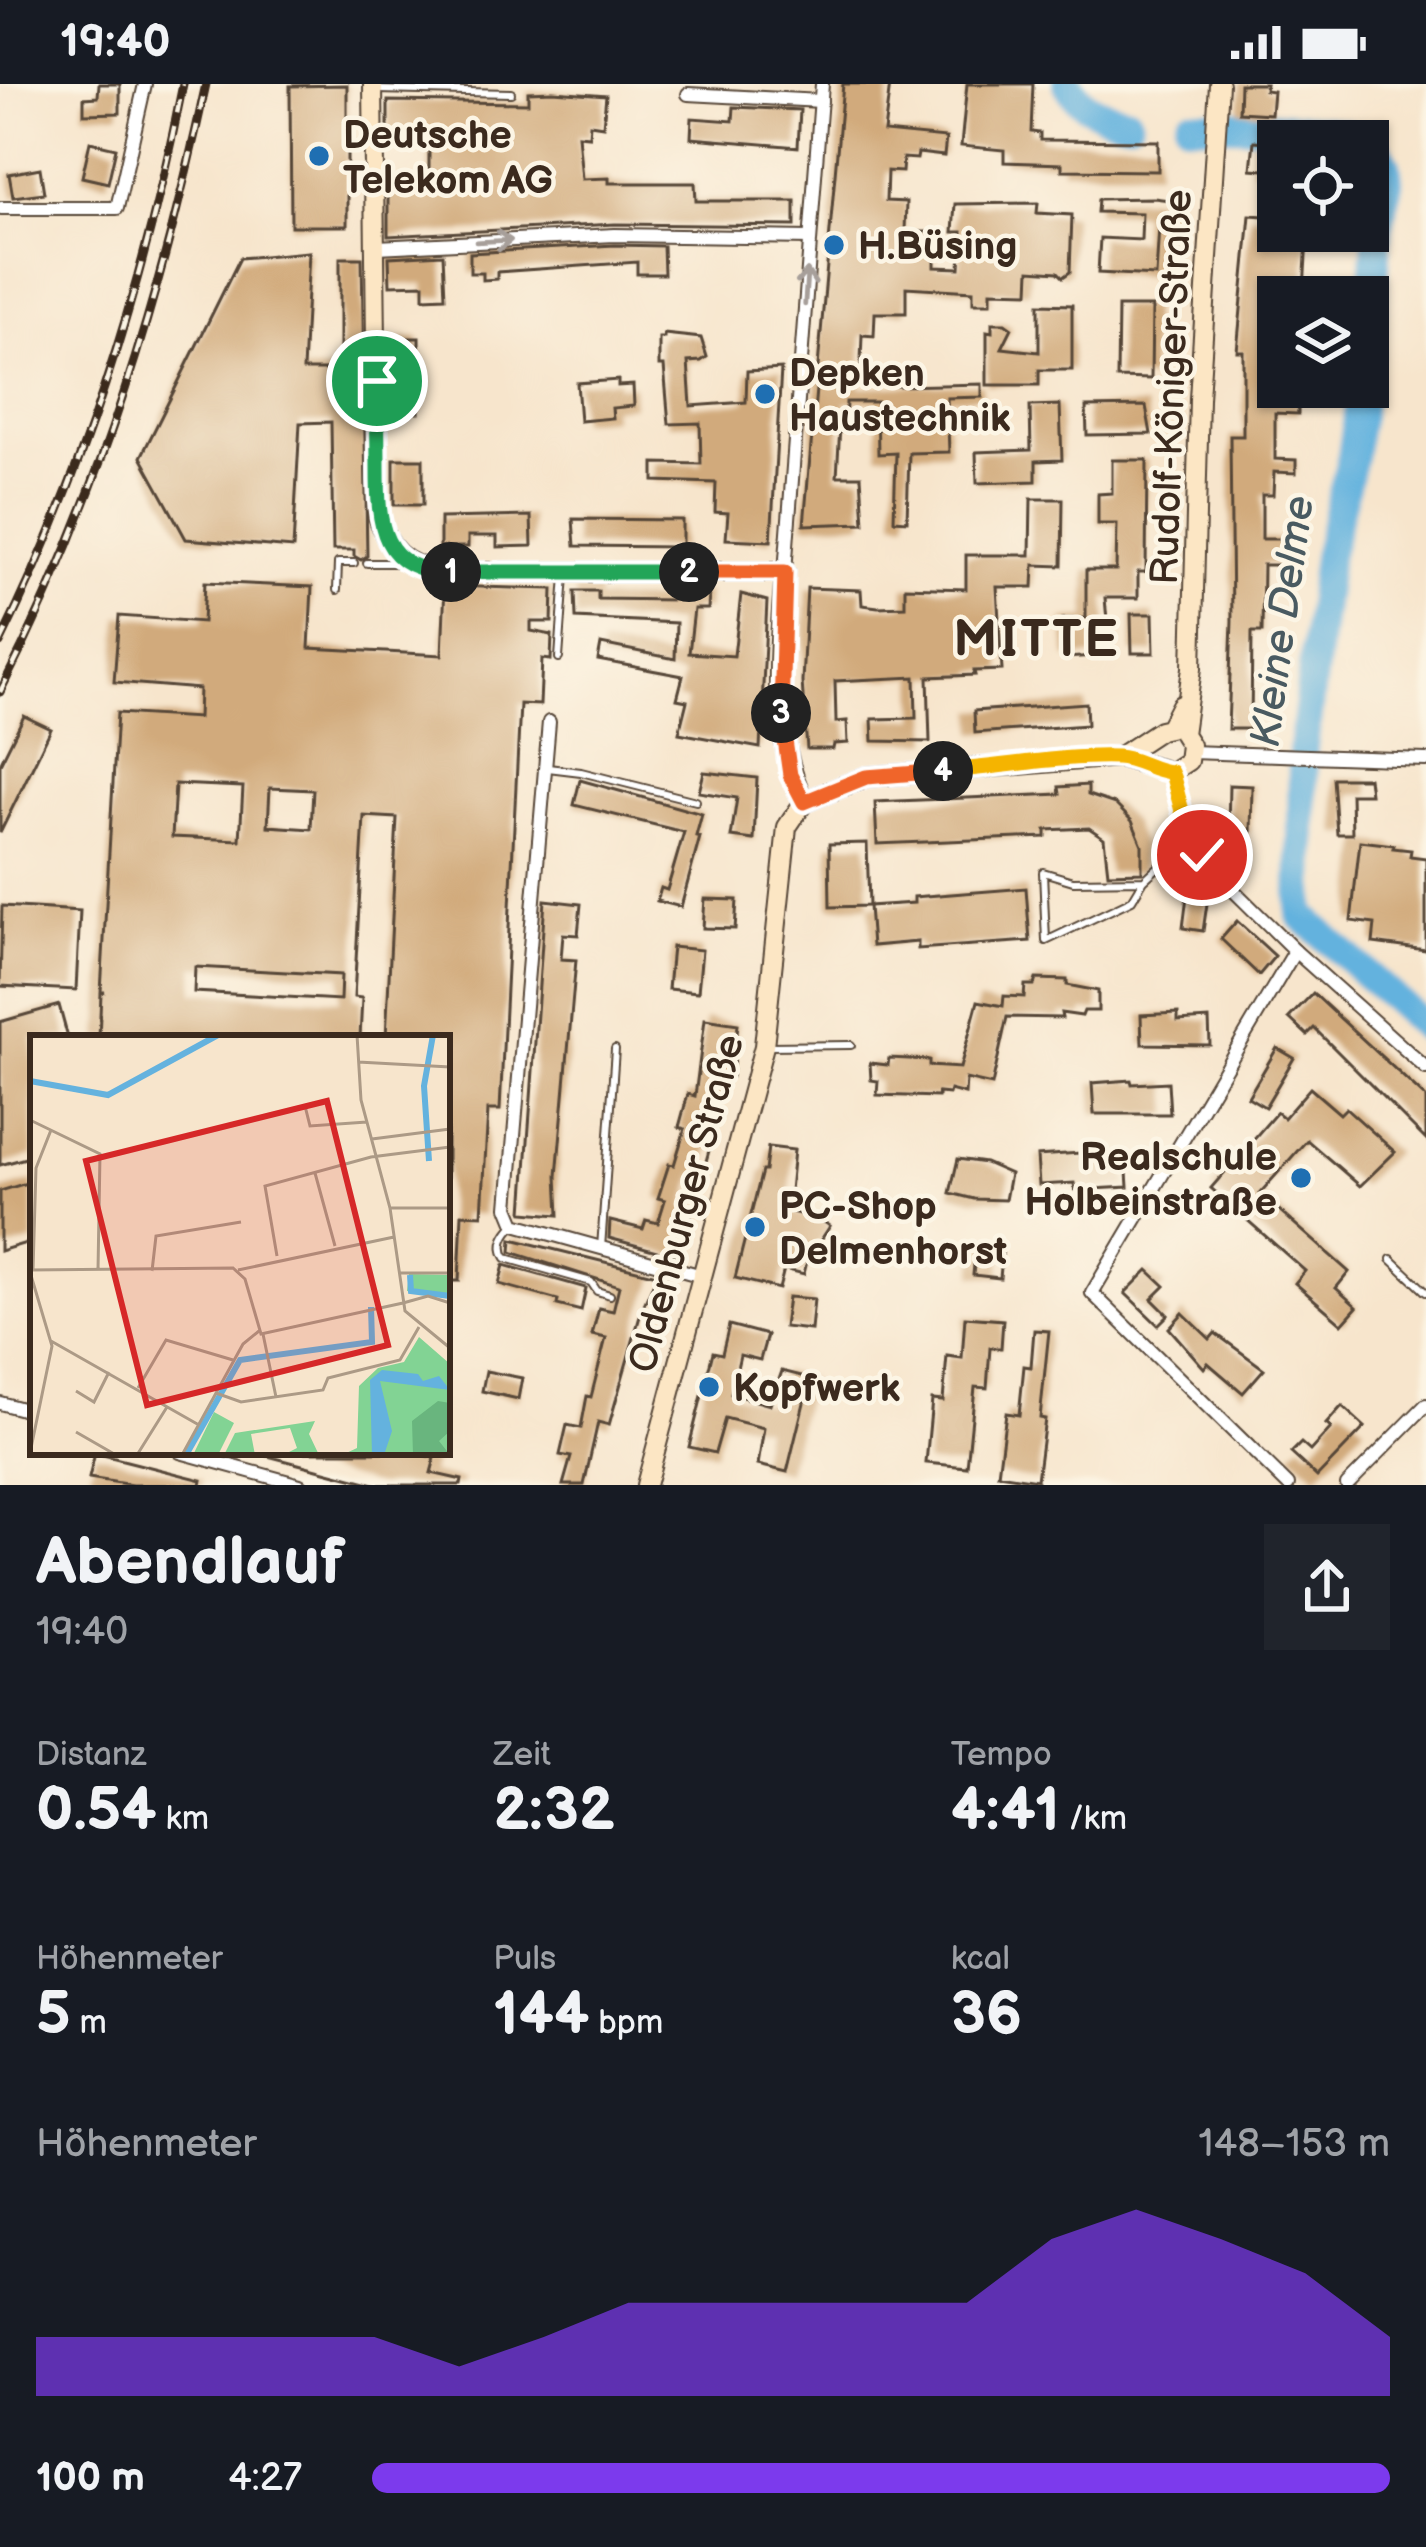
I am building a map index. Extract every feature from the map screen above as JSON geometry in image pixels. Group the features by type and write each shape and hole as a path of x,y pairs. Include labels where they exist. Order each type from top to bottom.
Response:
{"main road":[{"name":"Rudolf-Königer-Straße","path":"1181,738 1192,668 1199,399 1219,84"},
{"path":"373,87 378,516 395,555 439,572 785,572 781,732 790,775 804,802 866,777 1119,757 1150,764"},
{"path":"1119,757 1149,738 1181,738 1185,764 1171,772 1157,770 1146,754 1149,738"},
{"name":"Oldenburger Straße","path":"646,1485 764,1046 787,827 804,802"}],"street":[{"path":"1,208 117,208 145,84"},
{"path":"785,572 822,84"},
{"path":"688,94 820,101"},
{"path":"377,247 615,235 809,238"},
{"path":"549,722 508,1207 514,1224 702,1276"},
{"path":"1181,738 1285,753 1426,760"},
{"path":"1171,772 1190,838 1220,876 1295,951 1426,1068"},
{"path":"1288,1485 1092,1293 1295,951"},
{"path":"0,1403 30,1411"},
{"path":"1347,1485 1426,1406"},
{"path":"191,1455 300,1485"}],"lane":[{"path":"373,87 512,92"},
{"path":"337,590 338,563 354,563"},
{"path":"367,563 411,564"},
{"path":"559,658 566,572"},
{"path":"544,768 581,772 696,801"},
{"path":"1144,880 1073,881 1042,872 1046,941 1132,900 1144,880 1190,838"},
{"path":"764,1046 851,1045"},
{"path":"601,1248 615,1049"},
{"path":"514,1224 505,1233 506,1258 591,1282 597,1291 610,1295"},
{"path":"1391,1259 1426,1292"}],"building":[{"path":"99,84 120,84 120,113 84,114 84,98 98,97"},
{"path":"843,84 890,84 884,132 946,138 944,156 918,153 917,159 903,158 902,172 887,171 886,201 906,202 905,232 935,232 935,267 960,268 962,232 953,232 955,204 1038,203 1037,213 1072,215 1070,272 1063,277 1058,272 1030,270 1029,292 991,291 991,303 973,303 973,291 906,287 906,313 875,313 874,336 862,335 860,387 982,384 982,397 947,398 949,452 909,453 907,521 894,520 896,453 878,454 877,402 846,402 837,476 861,476 864,523 804,525"},
{"path":"967,84 1033,84 1031,132 1040,133 1040,140 1158,141 1158,171 1062,170 1062,164 1004,162 1004,150 961,146"},
{"path":"1240,84 1266,84 1265,90 1273,91 1271,114 1239,112"},
{"name":"Deutsche Telekom AG","path":"347,85 347,226 291,226 290,86"},
{"path":"528,92 606,95 603,126 590,124 589,136 578,135 582,179 695,183 696,201 795,201 795,226 615,224 388,236 388,188 429,185 429,133 388,133 388,101 528,103"},
{"path":"734,107 800,110 798,147 691,138 692,118 733,121"},
{"path":"1254,141 1257,141 1257,169 1251,169"},
{"path":"90,142 116,148 108,183 82,177"},
{"path":"40,168 44,193 13,197 9,174"},
{"path":"1098,199 1177,201 1175,227 1159,226 1156,276 1098,273 1100,238 1141,240 1142,213 1097,212"},
{"path":"1250,215 1257,216 1257,252 1306,252 1305,276 1257,276 1257,408 1298,408 1298,414 1275,413 1275,459 1296,460 1296,473 1274,472 1273,495 1262,495 1262,539 1294,539 1294,565 1263,565 1262,632 1252,632 1251,729 1228,729 1230,436 1243,436 1243,351 1237,351"},
{"path":"663,246 664,274 637,274 637,262 497,272 497,279 483,280 483,273 470,273 470,253"},
{"path":"309,252 303,370 340,370 340,258 362,258 367,556 361,560 354,550 333,550 331,422 300,423 293,548 186,539 141,457 240,258"},
{"path":"443,254 445,297 424,298 424,284 390,285 389,257"},
{"path":"1039,304 1072,305 1072,370 1039,370 1039,385 987,385 987,331 992,332 992,323 1012,328 1002,348 1039,352"},
{"path":"1118,307 1152,307 1151,379 1117,378"},
{"path":"664,334 701,338 707,357 688,362 691,406 746,402 747,371 781,369 771,541 726,539 728,513 715,512 716,483 654,481 654,463 701,464 700,423 669,424 664,366 659,366 659,338"},
{"path":"401,338 419,338 419,412 393,407 392,345 401,345"},
{"path":"618,380 618,386 633,385 634,406 612,408 613,418 580,421 577,383"},
{"path":"1060,405 1062,460 1036,461 1036,481 977,483 976,452 1031,450 1030,406"},
{"path":"1146,406 1151,434 1087,435 1086,407"},
{"path":"394,459 423,459 423,505 394,505"},
{"path":"1112,460 1147,460 1146,572 1138,572 1138,598 1105,598 1110,655 1066,658 1063,619 1086,618 1086,570 1116,570 1117,524 1098,524 1098,494 1112,493"},
{"path":"1031,499 1063,499 1062,566 1034,565 1033,587 997,587 1002,670 928,677 930,742 873,741 872,719 916,718 915,677 835,681 836,722 847,721 848,743 834,744 833,749 807,749 802,682 807,588 861,590 862,605 878,607 905,606 905,587 966,589 966,555 1030,555"},
{"path":"531,516 532,546 497,547 497,536 468,536 468,547 440,547 440,518"},
{"path":"573,519 682,520 682,547 575,546"},
{"path":"205,582 312,587 309,648 442,655 445,586 553,589 552,622 531,622 531,631 552,635 551,660 542,659 540,705 520,704 500,1110 488,1110 482,1215 462,1214 459,1281 450,1281 450,1035 386,1035 397,818 364,816 354,997 362,998 360,1035 99,1035 117,713 198,718 199,689 114,682 119,616 203,622","holes":["175,784 243,787 240,840 172,837","270,788 313,790 311,829 268,826","195,967 341,975 340,1000 194,992"]},
{"path":"678,589 709,593 708,609 694,609 689,653 734,656 741,594 767,601 760,748 679,733 687,701 677,699 683,676 598,660 601,644 675,659 676,623 576,618 575,591 598,591 598,599 677,600"},
{"path":"1131,614 1153,614 1154,653 1132,653"},
{"path":"1086,703 1087,725 975,733 974,711"},
{"path":"24,716 51,729 0,833 0,764"},
{"path":"704,772 757,778 754,840 731,837 737,798 699,792"},
{"path":"1333,778 1368,778 1370,794 1351,794 1352,834 1337,834"},
{"path":"580,780 702,814 681,907 657,901 661,888 667,890 684,832 574,805"},
{"path":"1088,785 1088,795 1115,804 1132,821 1142,845 1142,872 1108,873 1104,838 1089,828 1046,830 1046,837 877,844 875,802 1060,794 1059,787"},
{"path":"1229,785 1252,786 1251,833 1228,833"},
{"path":"1360,841 1394,845 1411,850 1410,856 1426,858 1426,950 1373,943 1375,924 1351,921"},
{"path":"867,843 869,906 830,907 829,844"},
{"path":"1189,880 1210,883 1203,931 1183,928"},
{"path":"1026,888 1030,941 918,949 918,942 872,946 869,906 914,903 914,897"},
{"path":"705,899 737,900 735,929 703,928"},
{"path":"545,900 581,904 578,935 563,934 561,959 576,960 557,1176 559,1215 523,1212"},
{"path":"2,906 80,911 76,990 0,986"},
{"path":"1237,921 1275,956 1259,975 1221,939"},
{"path":"672,947 702,950 698,992 668,989"},
{"path":"1036,979 1067,980 1067,985 1098,991 1098,1011 1084,1011 1082,1016 1061,1013 1062,1018 1007,1017 992,1085 966,1079 965,1094 950,1090 938,1097 877,1095 878,1081 871,1080 870,1063 888,1065 889,1058 929,1060 929,1066 960,1068 978,1001 1003,1006 1004,996 1024,997 1025,985 1034,985"},
{"path":"1313,993 1426,1098 1426,1140 1314,1028 1307,1035 1289,1018"},
{"path":"59,1005 67,1035 30,1035 30,1157 0,1165 0,1022"},
{"path":"1178,1013 1178,1021 1209,1019 1210,1045 1142,1044 1141,1015"},
{"path":"705,1019 738,1024 732,1077 727,1077 720,1102 713,1100 704,1134 713,1136 702,1176 695,1174 685,1206 693,1208 679,1257 609,1238 610,1221 643,1229 646,1220 658,1223 665,1200 658,1198 685,1129 679,1127 688,1094 695,1096"},
{"path":"1277,1048 1294,1058 1265,1107 1248,1097"},
{"path":"1131,1080 1132,1084 1168,1082 1170,1114 1094,1114 1092,1083"},
{"path":"1310,1088 1340,1114 1346,1108 1395,1152 1360,1186 1307,1140 1260,1193 1349,1272 1336,1288 1357,1307 1342,1324 1295,1283 1305,1271 1211,1188 1277,1112 1284,1118"},
{"path":"768,1147 794,1150 788,1211 810,1213 830,1226 804,1274 784,1269 779,1289 735,1278"},
{"path":"1080,1153 1080,1158 1126,1156 1128,1187 1075,1190 1074,1183 1039,1185 1037,1156"},
{"path":"958,1159 985,1163 1010,1174 1005,1200 950,1193"},
{"path":"30,1182 30,1242 0,1251 0,1191"},
{"path":"512,1239 657,1275 642,1309 609,1425 598,1422 584,1485 563,1485 571,1457 560,1455 567,1425 581,1428 587,1396 591,1397 606,1338 592,1335 599,1308 613,1311 619,1286 511,1252"},
{"path":"976,1243 1003,1245 1000,1278 973,1275"},
{"path":"504,1265 586,1288 581,1311 499,1284"},
{"path":"1148,1270 1165,1286 1152,1299 1168,1315 1158,1325 1125,1293"},
{"path":"788,1297 814,1299 811,1330 784,1327"},
{"path":"1183,1313 1210,1339 1215,1333 1264,1369 1243,1393 1208,1363 1204,1368 1169,1328"},
{"path":"965,1317 1003,1320 1001,1348 990,1348 987,1388 975,1387 967,1467 926,1463 932,1400 943,1401 947,1356 962,1358"},
{"path":"729,1325 767,1335 760,1360 740,1355 731,1394 770,1405 782,1371 810,1378 787,1472 758,1465 764,1428 725,1418 715,1453 689,1447 713,1352 722,1354"},
{"path":"1034,1330 1049,1331 1037,1480 998,1474 1006,1413 1019,1415"},
{"path":"486,1371 522,1378 518,1399 482,1391"},
{"path":"1342,1406 1365,1427 1317,1477 1291,1453 1301,1443 1310,1451 1331,1428 1326,1424"},
{"path":"95,1455 103,1455 202,1480 201,1485 132,1485 89,1478"},
{"path":"423,1455 435,1458 431,1473 462,1480 461,1485 378,1485 268,1456"}],"waterway":[{"name":"Kleine Delme","path":"1068,84 1093,109 1128,120"},
{"name":"Kleine Delme","path":"1190,123 1257,125"},
{"name":"Kleine Delme","path":"1374,276 1376,252"},
{"name":"Kleine Delme","path":"1359,408 1327,557 1303,748 1301,915 1426,1028"}],"railway":[{"path":"0,643 60,508 110,370 151,228 183,84"},
{"path":"0,692 68,546 123,395 169,241 206,84"}],"place":[{"name":"Deutsche Telekom AG","path":"319,156"},
{"name":"H.Büsing","path":"834,245"},
{"name":"Depken Haustechnik","path":"765,394"},
{"name":"Realschule Holbeinstraße","path":"1301,1178"},
{"name":"PC-Shop Delmenhorst","path":"755,1227"},
{"name":"Kopfwerk","path":"709,1387"}],"district":[{"name":"MITTE","path":"1037,638"}],"route":[{"path":"377,381 378,516 395,555 417,567 439,572 785,572 781,732 790,775 804,802 866,777 1119,757 1171,772 1187,830 1202,855"}]}
